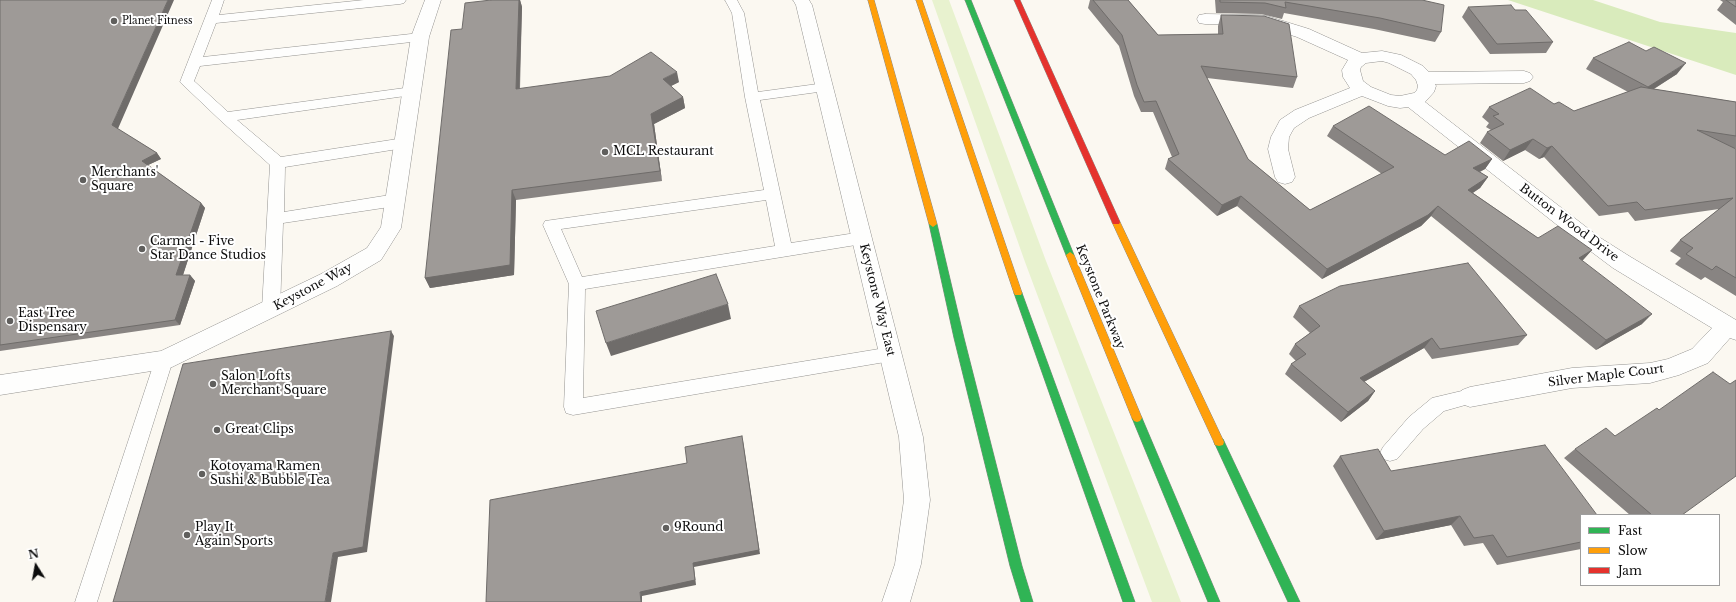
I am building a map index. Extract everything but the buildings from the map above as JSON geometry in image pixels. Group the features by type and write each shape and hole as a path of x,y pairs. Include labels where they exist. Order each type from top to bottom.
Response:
{"main road":[{"path":"871,0 929,208 959,338 1016,566 1027,602"},
{"path":"919,0 966,143 1037,349 1129,602"},
{"name":"Keystone Parkway","path":"968,0 1078,276 1214,602"},
{"path":"1016,0 1132,258 1294,602"}],"street":[{"name":"Keystone Way","path":"0,385 164,360 329,280 374,254 391,228 420,37 433,0"},
{"name":"Keystone Way East","path":"801,0 804,5 825,87 911,437 917,500 908,564 896,602"},
{"path":"1205,19 1261,20 1303,33 1360,59"},
{"path":"1370,56 1382,56 1395,59 1417,70 1424,78 1427,86 1425,92 1420,97 1411,100 1388,100 1376,97 1357,85 1352,77 1351,70 1354,64 1360,59 1370,56"},
{"path":"1424,78 1524,77"},
{"path":"1285,177 1278,149 1280,137 1287,124 1302,114 1363,89"},
{"name":"Button Wood Drive","path":"1411,100 1592,242 1621,262 1731,328"},
{"name":"Silver Maple Court","path":"1470,397 1572,378 1650,373 1672,368 1700,356 1731,328"}],"lane":[{"path":"218,0 187,82 278,163 404,143"},
{"path":"210,20 400,0"},
{"path":"731,0 738,13 752,97 784,250"},
{"path":"194,62 420,37"},
{"path":"752,97 825,87"},
{"path":"225,117 412,91"},
{"path":"271,309 278,163"},
{"path":"772,194 552,225 577,284 572,407 891,354"},
{"path":"275,219 396,200"},
{"path":"577,284 862,238"},
{"path":"86,602 164,360"},
{"path":"1390,453 1416,423 1439,404 1470,397"}],"green space":[{"path":"932,0 949,0 1046,261 1181,602 1152,602 1025,262"},
{"path":"1508,0 1593,0 1660,22 1736,33 1736,75"}],"traffic: fast":[{"path":"968,0 1070,255"},
{"path":"933,224 959,338 1016,566 1027,602"},
{"path":"1018,293 1129,602"},
{"path":"1137,418 1214,602"},
{"path":"1219,442 1294,602"}],"traffic: slow":[{"path":"871,0 933,224"},
{"path":"919,0 1018,293"},
{"path":"1116,222 1219,442"},
{"path":"1070,255 1137,418"}],"traffic: jam":[{"path":"1017,0 1116,222"}],"place":[{"name":"Planet Fitness","path":"114,21"},
{"name":"MCL Restaurant","path":"605,152"},
{"name":"Merchants' Square","path":"83,180"},
{"name":"Carmel - Five Star Dance Studios","path":"142,249"},
{"name":"East Tree Dispensary","path":"10,321"},
{"name":"Salon Lofts Merchant Square","path":"213,384"},
{"name":"Great Clips","path":"217,430"},
{"name":"Kotoyama Ramen Sushi & Bubble Tea","path":"202,474"},
{"name":"9Round","path":"666,528"},
{"name":"Play It Again Sports","path":"187,535"}]}
